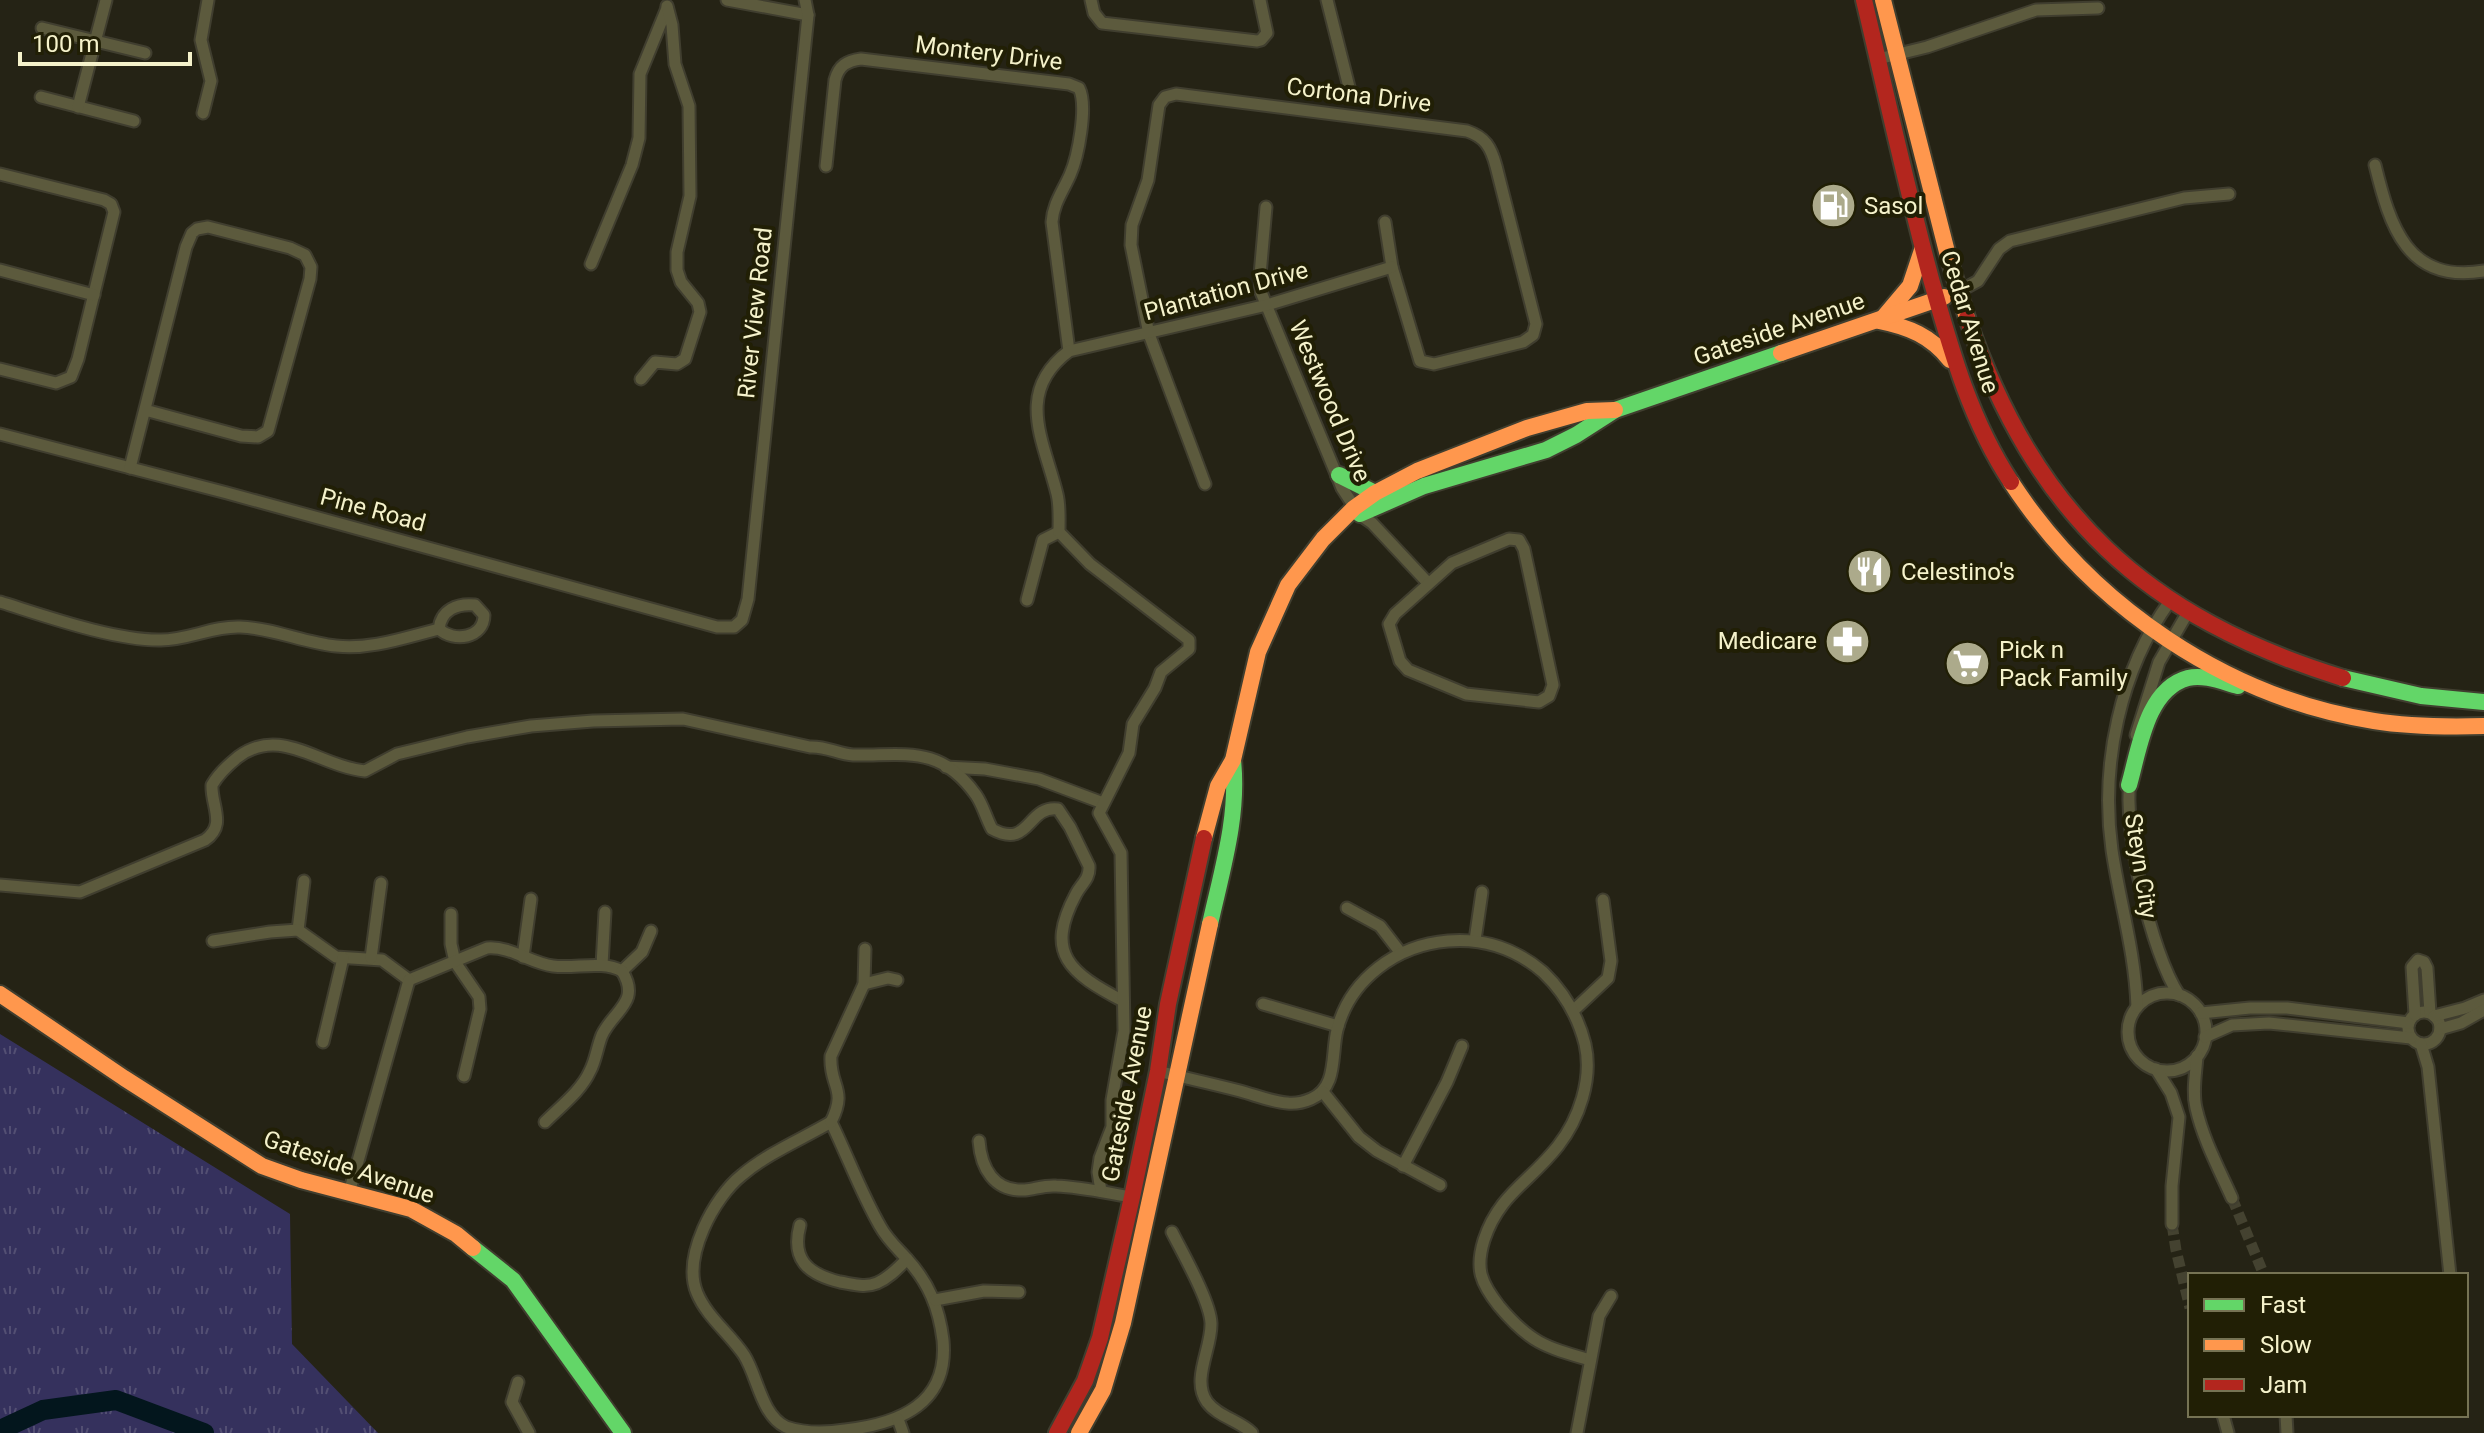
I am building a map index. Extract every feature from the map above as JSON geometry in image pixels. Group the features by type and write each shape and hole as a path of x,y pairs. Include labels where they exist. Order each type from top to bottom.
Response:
{"street":[{"path":"78,107 106,0"},
{"path":"203,113 211,81 201,40 208,0"},
{"path":"727,0 774,4 808,15"},
{"name":"River View Road","path":"734,627 742,620 748,599 808,15 805,0"},
{"path":"1091,0 1094,13 1102,23 1257,41 1267,33 1260,0"},
{"path":"1327,0 1350,91"},
{"name":"Cedar Avenue","path":"1864,0 1922,248 1956,370 1988,444 2029,508 2082,569 2150,629 2243,681 2278,697 2378,723 2421,727 2484,726"},
{"name":"Cedar Avenue","path":"1883,0 1958,292 1984,366 2006,413 2036,463 2063,503 2092,537 2121,565 2170,601 2273,653 2320,671 2416,695 2484,702"},
{"path":"591,264 634,157 639,133 640,74 668,3"},
{"path":"641,379 655,362 677,364 688,354 700,318 700,307 678,274 677,252 691,189 689,106 675,64 668,3"},
{"path":"1878,59 2036,10 2098,8"},
{"path":"42,28 145,53"},
{"name":"Montery Drive","path":"826,166 835,80 839,69 851,61 870,60 990,74 1079,88 1084,103 1075,160 1055,204 1052,222 1069,351"},
{"name":"Cortona Drive","path":"1205,484 1149,334 1130,235 1148,180 1157,110 1162,101 1170,95 1467,131 1485,140 1496,166 1536,324 1533,335 1523,342 1434,364 1424,363 1419,358 1392,267 1385,222"},
{"path":"41,97 134,121"},
{"path":"2375,165 2388,214 2399,238 2414,256 2449,273 2484,271"},
{"path":"0,174 98,198 111,204 112,225 71,377 56,383 0,369"},
{"path":"1958,292 1978,281 1999,249 2010,241 2184,198 2229,194"},
{"name":"Westwood Drive","path":"1266,207 1260,286 1339,475 1352,514"},
{"path":"130,468 176,280 192,233 208,227 290,248 305,255 311,267 310,279 268,431 258,437 241,436 145,410"},
{"path":"1922,248 1910,286 1880,320 1922,332 1940,346 1956,370"},
{"name":"Plantation Drive","path":"1069,351 1267,305 1392,267"},
{"path":"0,270 94,295"},
{"name":"Gateside Avenue","path":"1352,514 1413,489 1536,454 1571,439 1615,410 1958,292"},
{"path":"1069,351 1052,363 1045,374 1039,389 1037,416 1041,443 1058,498 1059,532 1090,564 1189,640 1189,649 1161,672 1155,688 1140,709 1133,724 1129,753 1099,813 1121,853 1124,1031 1111,1107 1112,1127 1100,1158 1098,1172 1101,1191"},
{"name":"Gateside Avenue","path":"1057,1433 1075,1404 1092,1362 1132,1197 1158,1071 1168,1004 1208,820 1218,786 1233,760 1258,652 1277,605 1306,560 1375,493 1417,471 1527,428 1587,411 1615,410"},
{"name":"Pine Road","path":"0,434 717,627 734,627"},
{"path":"1339,475 1375,493"},
{"path":"1352,514 1372,523 1428,583"},
{"path":"1027,600 1043,540 1059,532"},
{"path":"1509,539 1519,540 1524,549 1553,685 1549,696 1539,702 1466,694 1408,670 1400,661 1389,624 1395,614 1428,583 1452,563 1509,539"},
{"name":"Steyn City","path":"2137,1007 2133,953 2112,853 2109,788 2120,712 2139,651 2170,601"},
{"path":"0,602 54,619 147,640 178,639 217,629 243,627 319,644 349,647 439,629"},
{"name":"Steyn City","path":"2179,995 2163,962 2144,894 2129,815 2129,785 2142,711 2169,640 2188,612"},
{"path":"2129,785 2154,706 2159,696 2175,683 2189,678 2211,678 2278,697"},
{"path":"0,885 80,892 205,840 216,830 218,822 212,785 232,761 258,744 287,745 332,763 365,771 397,754 506,730 593,721 683,719 848,755 912,753 930,758 946,767 974,791 992,829 1010,836 1023,832 1042,811 1058,809 1089,866 1089,874 1068,910 1061,931 1061,948 1078,972 1094,986 1123,1001"},
{"name":"Gateside Avenue","path":"1079,1433 1094,1409 1113,1360 1232,825 1236,790 1233,760"},
{"path":"946,767 985,769 1039,779 1103,803"},
{"path":"298,930 304,881"},
{"path":"371,958 381,883"},
{"path":"1475,940 1482,892"},
{"path":"523,957 531,899"},
{"path":"1574,1010 1608,978 1611,961 1603,900"},
{"path":"1347,908 1380,926 1400,952"},
{"path":"602,965 605,912"},
{"path":"451,914 451,944 455,962 475,987 480,1009 464,1076"},
{"path":"213,941 298,930 330,953 343,958 371,958 388,963 409,980"},
{"path":"622,971 642,952 651,931"},
{"path":"1158,1071 1286,1103 1310,1099 1323,1092 1329,1083 1338,1026 1355,993 1385,961 1400,952 1433,942 1475,940 1504,948 1534,964 1574,1010 1586,1052 1586,1086 1571,1126 1559,1145 1496,1210 1478,1261 1478,1273 1489,1293 1527,1336 1556,1350 1590,1360"},
{"path":"409,980 487,948 498,947 552,966 602,965 622,971 629,986 625,1004 602,1035 590,1072 582,1084 545,1122"},
{"path":"831,1122 876,1220 935,1300 943,1353 938,1380 922,1403 884,1429 823,1433 795,1431 783,1426 769,1411 743,1354 702,1303 691,1266 697,1241 728,1189 739,1177 831,1122 840,1098 830,1066 831,1056 864,984 865,949"},
{"path":"323,1042 343,958"},
{"path":"2205,1037 2232,1025 2251,1023 2292,1024 2421,1042 2438,1037 2440,1029 2432,1014 2424,962 2418,960 2412,967 2412,1019 2421,1042 2428,1067 2450,1273"},
{"path":"864,984 881,979 897,980"},
{"path":"349,1193 409,980"},
{"path":"2197,1056 2174,1070 2156,1069 2144,1064 2135,1055 2127,1031 2137,1007 2156,994 2179,995 2201,1013 2205,1037 2197,1056 2196,1107 2232,1198"},
{"name":"Gateside Avenue","path":"3,998 246,1158 281,1174 423,1214 456,1234 513,1280 623,1433"},
{"path":"2201,1013 2287,1008 2412,1019 2465,1008 2484,1000"},
{"path":"1263,1004 1338,1026"},
{"path":"2440,1029 2461,1023 2484,1010"},
{"path":"1403,1166 1447,1082 1462,1046"},
{"path":"2156,1069 2171,1093 2179,1117 2172,1186 2172,1224"},
{"path":"1323,1092 1359,1137 1377,1151 1440,1185"},
{"path":"979,1141 980,1159 994,1181 1003,1186 1026,1190 1055,1186 1132,1197"},
{"path":"800,1225 796,1245 803,1262 809,1270 832,1280 867,1286 890,1275 907,1259"},
{"path":"1172,1232 1210,1318 1211,1328 1202,1372 1203,1395 1212,1408 1244,1425 1252,1433"},
{"path":"935,1300 984,1291 1019,1292"},
{"path":"1577,1433 1599,1316 1611,1296"},
{"path":"518,1382 512,1402 529,1433"},
{"path":"898,1419 903,1433"}],"green space":[{"path":"0,1034 290,1214 292,1344 378,1433 0,1433"}],"waterway":[{"path":"0,1430 43,1410 116,1400 204,1433"}],"tunnel":[{"path":"2232,1198 2263,1273"},
{"path":"2172,1224 2188,1300"}],"traffic: fast":[{"path":"1360,514 1424,486 1546,450 1615,410 1781,353"},
{"path":"1339,475 1375,493"},
{"path":"2129,785 2146,723 2162,695 2174,684 2200,677 2238,686"},
{"path":"2343,678 2421,696 2484,702"},
{"path":"1210,924 1232,822 1233,760"},
{"path":"473,1248 513,1280 623,1433"}],"traffic: slow":[{"path":"1883,0 1947,252 1967,318"},
{"path":"1883,318 1910,286 1922,250"},
{"path":"1781,353 1944,297"},
{"path":"1879,321 1919,334 1950,360"},
{"path":"1204,838 1218,786 1233,760 1258,652 1288,585 1323,539 1354,508 1417,471 1527,428 1587,411 1615,410"},
{"path":"2011,482 2044,527 2081,568 2123,606 2168,639 2216,668 2267,691 2320,709 2374,721 2484,726"},
{"path":"1079,1433 1103,1390 1123,1323 1210,924"},
{"path":"0,994 262,1166 301,1180 411,1209 456,1234 473,1248"}],"traffic: jam":[{"path":"1864,0 1913,209 1946,332 1973,409 2011,482"},
{"path":"1967,318 1995,387 2027,448 2064,502 2106,549 2155,589 2210,624 2273,653 2343,678"},
{"path":"1057,1433 1085,1381 1100,1338 1132,1197 1158,1071 1168,1004 1204,838"}],"place":[{"name":"Sasol","path":"1833,206"},
{"name":"Celestino's","path":"1870,572"},
{"name":"Medicare","path":"1848,641"},
{"name":"Pick n Pack Family","path":"1968,664"}]}
